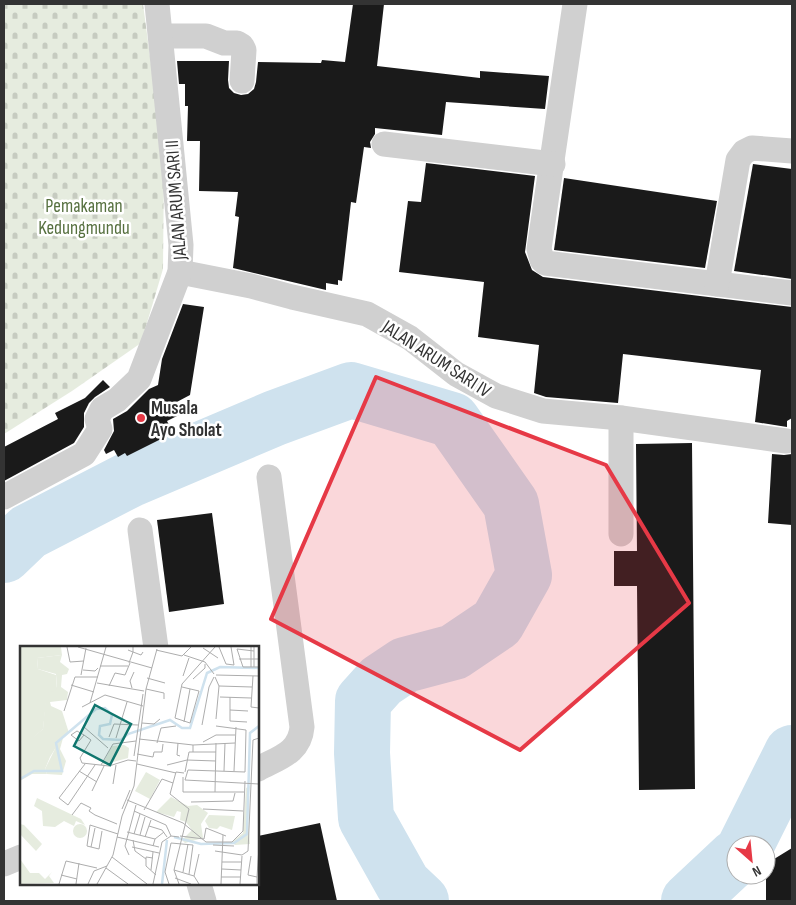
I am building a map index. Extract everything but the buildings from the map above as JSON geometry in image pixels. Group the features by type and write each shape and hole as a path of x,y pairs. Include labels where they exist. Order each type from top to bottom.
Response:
{"street":[{"name":"JALAN ARUM SARI II","path":"4,497 84,454 100,429 97,419 102,409 117,400 139,380 180,272 181,245 157,4"},
{"path":"575,4 539,249 542,260 545,263 792,293"},
{"path":"161,36 206,36 224,42 237,43 244,50 242,81"},
{"path":"384,144 553,164"},
{"path":"717,284 738,160 744,152 752,148 792,151"},
{"name":"JALAN ARUM SARI IV","path":"180,272 251,286 367,314 410,338 456,374 496,396 543,411 621,418 786,441"},
{"path":"621,418 621,534"},
{"path":"259,768 295,748 301,738 302,727 269,477"},
{"path":"140,530 156,646"},
{"path":"4,864 20,857"},
{"path":"199,885 204,901"}],"highlighted area":[{"path":"376,377 606,465 689,603 520,750 271,619"}],"green space":[{"name":"Pemakaman Kedungmundu","path":"4,4 143,4 164,162 163,269 141,343 72,391 4,434"}],"waterway":[{"path":"4,555 28,532 129,480 275,418 351,390 452,420 511,504 524,575 497,623 454,652 405,665 381,681 363,701 362,753 366,818 403,884 421,901"},
{"path":"751,835 792,753"},
{"path":"689,901 726,866"}],"place":[{"name":"Musala Ayo Sholat","path":"141,418"}]}
